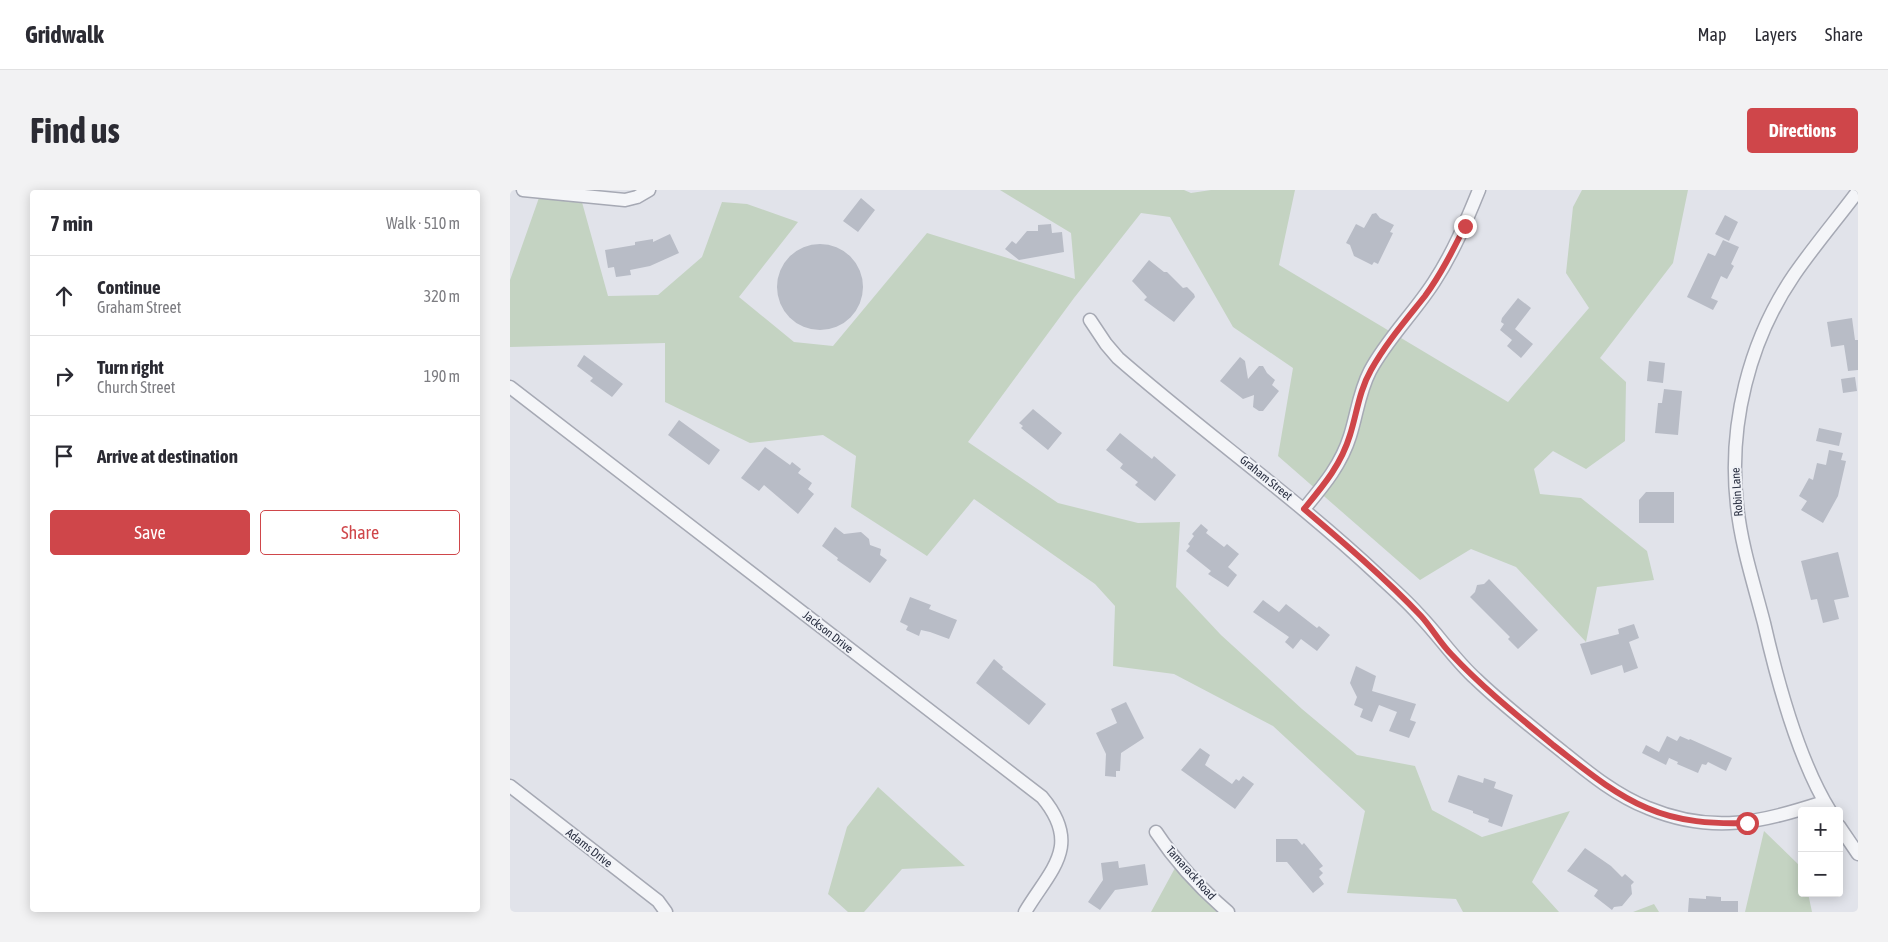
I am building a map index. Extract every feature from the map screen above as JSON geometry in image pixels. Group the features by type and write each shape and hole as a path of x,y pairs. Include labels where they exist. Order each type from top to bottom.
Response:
{"street":[{"path":"523,190 625,200 649,190"},
{"path":"1304,509 1333,473 1350,436 1358,402 1370,372 1382,352 1439,275 1465,226 1479,190"},
{"name":"Robin Lane","path":"1827,806 1818,792 1786,705 1747,558 1737,504 1736,444 1745,384 1765,328 1794,275 1858,191"},
{"name":"Graham Street","path":"1090,320 1118,358 1304,509 1380,577 1422,617 1450,653 1476,680 1618,794 1648,808 1673,816 1725,824 1773,818 1827,806"},
{"name":"Jackson Drive","path":"510,387 1042,797 1058,820 1061,848 1052,874 1025,912"},
{"name":"Adams Drive","path":"510,786 658,901 666,912"},
{"name":"Tamarack Road","path":"1156,832 1168,850 1208,895 1228,912"},
{"path":"1843,832 1858,854"}],"green space":[{"path":"1000,190 1184,190 1191,193 1211,190 1295,190 1279,265 1508,402 1589,308 1566,273 1573,207 1582,190 1688,190 1673,263 1600,358 1626,382 1625,441 1586,469 1553,451 1534,469 1540,494 1581,498 1647,551 1654,580 1597,587 1586,642 1516,567 1471,549 1420,580 1278,456 1293,368 1233,327 1170,217 1141,213 1074,298 968,442 1058,503 1138,523 1180,522 1176,587 1221,635 1302,709 1357,755 1415,766 1432,810 1482,837 1570,811 1532,882 1559,912 1463,912 1456,899 1347,893 1365,811 1273,726 1174,674 1113,666 1115,606 1095,584 974,499 927,556 851,507 856,456 823,435 750,443 665,402 665,343 510,347 510,280 541,192 580,195 608,296 658,295 702,257 722,202 747,204 798,222 739,297 794,342 833,346 927,233 1075,279 1071,233"},
{"path":"878,787 965,866 902,869 864,912 848,912 828,894 847,827"},
{"path":"1764,831 1798,864 1798,897 1809,897 1812,912 1745,912"},
{"path":"1175,868 1217,912 1151,912"},
{"path":"1654,904 1659,912 1633,912"}],"building":[{"path":"861,198 875,210 858,232 843,221"},
{"path":"1376,213 1380,218 1394,225 1390,232 1393,233 1378,264 1374,262 1372,265 1354,256 1350,245 1346,243 1356,224 1364,228 1372,214"},
{"path":"1725,215 1738,222 1729,241 1715,234"},
{"path":"1051,224 1052,233 1062,232 1064,252 1019,260 1005,249 1012,241 1016,244 1027,231 1038,231 1038,225"},
{"path":"670,234 679,253 650,266 630,270 631,275 616,277 614,267 608,268 605,250 635,245 635,242 653,239 653,242"},
{"path":"1723,240 1739,247 1731,264 1734,266 1727,279 1721,276 1711,298 1718,301 1713,310 1687,297 1708,253 1715,256"},
{"path":"820,244 837,247 851,256 860,270 863,287 860,304 851,318 837,327 820,330 803,327 789,318 780,304 777,287 780,270 789,256 803,247"},
{"path":"1149,260 1164,272 1167,272 1183,288 1187,287 1194,294 1195,297 1174,322 1144,300 1147,297 1132,281"},
{"path":"1518,298 1531,308 1515,329 1533,344 1521,358 1507,346 1512,340 1500,330 1504,324 1501,322 1502,318"},
{"path":"1852,318 1855,340 1858,340 1858,370 1848,371 1844,345 1831,347 1827,322"},
{"path":"584,355 623,384 612,397 590,381 593,378 577,366"},
{"path":"1240,357 1245,361 1248,379 1259,366 1263,366 1267,373 1275,380 1272,385 1279,391 1263,411 1253,407 1254,395 1243,399 1220,381"},
{"path":"1649,361 1665,363 1663,383 1647,381"},
{"path":"1855,377 1857,391 1843,393 1841,379"},
{"path":"1664,389 1682,391 1678,435 1655,433 1658,403 1662,403"},
{"path":"1033,409 1062,433 1048,450 1021,428 1023,426 1019,423"},
{"path":"679,420 720,450 709,465 668,435"},
{"path":"1819,428 1842,433 1839,446 1816,441"},
{"path":"1120,433 1152,459 1154,456 1176,475 1155,501 1135,485 1138,482 1120,468 1123,464 1106,450"},
{"path":"765,447 790,465 792,462 801,469 798,473 812,483 808,489 814,494 798,514 764,485 759,491 741,478"},
{"path":"1829,450 1843,453 1841,460 1846,461 1838,496 1823,523 1801,510 1807,501 1799,496 1809,478 1813,480 1817,463 1826,465"},
{"path":"1646,492 1674,492 1674,523 1639,523 1639,500"},
{"path":"1201,524 1208,530 1206,533 1224,547 1227,544 1239,554 1228,567 1237,575 1228,587 1208,574 1211,571 1186,551 1190,546 1188,544 1194,536 1192,534"},
{"path":"835,527 844,534 861,532 869,539 870,545 881,549 880,555 887,560 870,583 837,560 838,558 822,546"},
{"path":"1838,552 1849,597 1834,600 1839,619 1823,623 1817,599 1811,600 1801,561"},
{"path":"1489,579 1538,630 1518,649 1508,639 1510,637 1470,597 1475,592 1477,585 1484,584"},
{"path":"910,597 931,605 929,609 957,620 949,639 921,630 919,636 906,630 908,626 900,622"},
{"path":"1263,600 1279,612 1286,604 1317,628 1319,626 1330,635 1317,651 1301,639 1293,649 1285,642 1289,637 1253,612"},
{"path":"1634,624 1639,638 1629,642 1638,668 1624,673 1622,665 1591,675 1580,644 1619,634 1618,629"},
{"path":"994,659 1003,667 1002,669 1046,704 1029,725 976,683"},
{"path":"1356,666 1376,676 1372,691 1416,704 1410,720 1416,722 1409,738 1389,731 1397,712 1379,705 1372,722 1360,717 1363,709 1354,705 1357,697 1350,683"},
{"path":"1126,702 1144,738 1121,753 1120,771 1116,771 1116,777 1105,776 1106,754 1096,733 1117,723 1111,709"},
{"path":"1667,736 1677,741 1680,736 1690,739 1732,758 1726,771 1708,762 1706,765 1702,764 1698,773 1677,764 1678,762 1667,757 1669,758 1666,765 1642,753 1646,745 1659,752"},
{"path":"1200,748 1210,755 1205,765 1232,784 1236,779 1239,781 1243,776 1254,784 1235,809 1181,770"},
{"path":"1458,775 1483,783 1484,778 1496,782 1494,788 1513,795 1502,827 1488,822 1489,819 1473,813 1473,811 1448,802"},
{"path":"1276,839 1297,839 1302,845 1304,843 1323,866 1319,869 1323,873 1319,877 1324,884 1313,893 1287,862 1276,862"},
{"path":"1585,848 1611,866 1622,877 1625,874 1634,882 1631,885 1632,894 1622,906 1614,907 1612,910 1594,896 1598,890 1567,871"},
{"path":"1118,861 1119,868 1145,864 1148,885 1115,890 1100,910 1088,902 1103,880 1101,863"},
{"path":"1706,896 1721,897 1721,901 1738,901 1738,912 1688,912 1689,898 1706,899"}],"route":[{"path":"1465,226 1451,255 1434,282 1382,352 1370,372 1358,402 1350,436 1342,456 1327,482 1304,509 1422,617 1450,653 1476,680 1571,759 1618,794 1648,808 1699,822 1747,823"}]}
